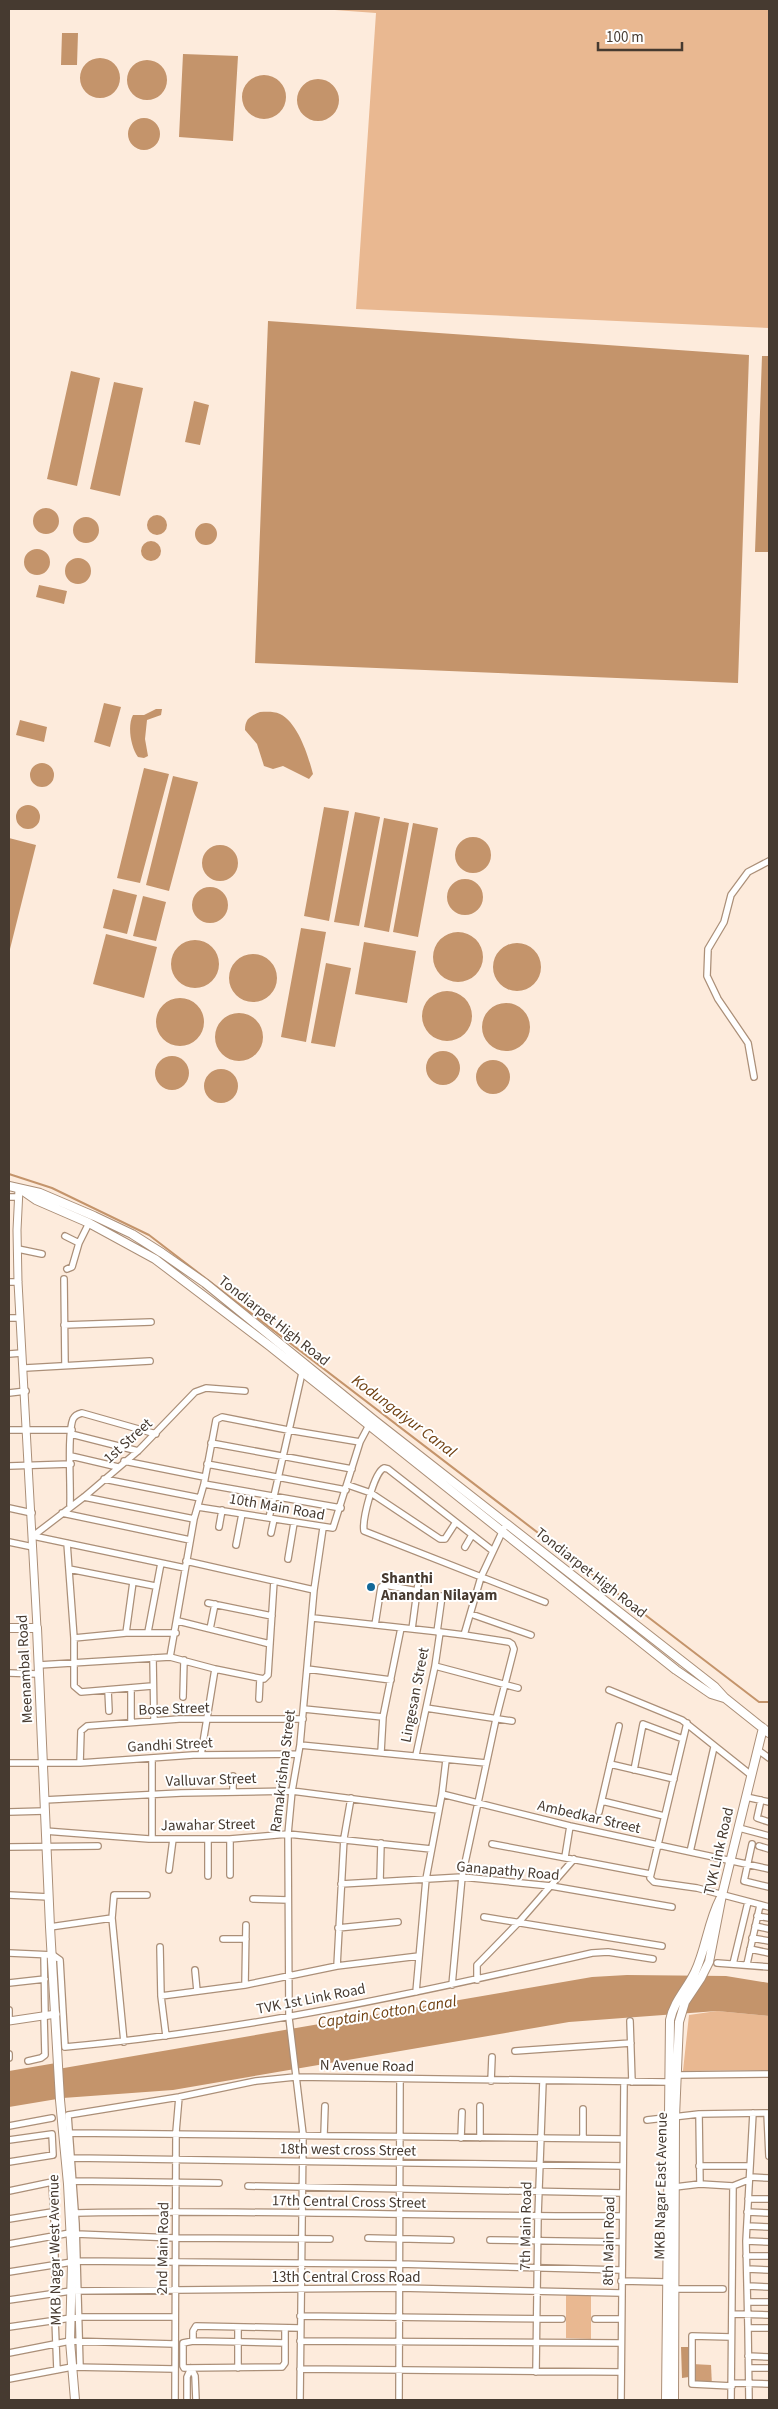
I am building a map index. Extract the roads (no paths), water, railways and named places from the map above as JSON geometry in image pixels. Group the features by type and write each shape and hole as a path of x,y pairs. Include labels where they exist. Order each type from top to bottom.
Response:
{"main road":[{"name":"Tondiarpet High Road","path":"9,1186 18,1193 89,1223 155,1259 369,1425 716,1687 725,1698 766,1731"},
{"name":"Tondiarpet High Road","path":"18,1193 49,1197 147,1242 205,1284 504,1527"},
{"path":"9,1628 37,1628"},
{"name":"Meenambal Road","path":"37,1628 49,1897 50,1927 48,1955 56,2014 58,2057"},
{"name":"TVK Link Road","path":"701,1978 709,1962 722,1895 732,1861 751,1775 766,1731"},
{"path":"666,2400 671,2118 668,2082 670,2020 673,2006 692,1977 714,1910 722,1895"},
{"name":"MKB Nagar East Avenue","path":"674,2400 675,2187 671,2118 677,2075 679,2022 685,2002 701,1978"},
{"name":"MKB Nagar West Avenue","path":"58,2057 60,2100 73,2224 75,2317 72,2367 74,2400"}],"street":[{"path":"754,1077 748,1043 718,999 707,976 708,949 724,922 731,896 748,872 769,861"},
{"path":"9,1196 18,1193"},
{"name":"Meenambal Road","path":"18,1193 18,1282 22,1352 25,1368 26,1431 37,1628"},
{"path":"67,1269 72,1267 79,1243 89,1223"},
{"path":"9,1229 17,1230"},
{"path":"65,1236 79,1243"},
{"path":"18,1249 42,1254"},
{"path":"64,1279 65,1364"},
{"path":"9,1282 18,1282"},
{"path":"9,1318 20,1318"},
{"path":"64,1325 150,1322"},
{"path":"9,1354 22,1352"},
{"path":"25,1368 65,1364 150,1361"},
{"path":"271,1533 274,1496 302,1373"},
{"name":"1st Street","path":"32,1536 70,1505 84,1497 138,1451 200,1389 245,1391"},
{"path":"9,1393 26,1391"},
{"path":"70,1505 72,1432 73,1420 77,1414 82,1413 156,1434"},
{"path":"170,1657 178,1621 185,1565 194,1519 217,1419 222,1417 360,1442"},
{"name":"10th Main Road","path":"198,1507 323,1528 333,1528 360,1442 369,1425"},
{"path":"9,1430 72,1432 138,1451"},
{"path":"211,1443 352,1469"},
{"path":"71,1456 118,1467"},
{"path":"124,1462 274,1496 340,1508"},
{"path":"9,1466 71,1464"},
{"path":"207,1464 347,1487 371,1493 440,1539 445,1538 456,1522"},
{"path":"493,1552 388,1469 381,1469 371,1493 364,1531 544,1602"},
{"path":"104,1479 200,1498"},
{"path":"84,1497 194,1519"},
{"path":"9,1508 32,1513"},
{"path":"219,1527 222,1510"},
{"path":"62,1513 190,1540"},
{"path":"236,1545 242,1514"},
{"path":"288,1559 294,1523"},
{"path":"464,1635 481,1577 504,1527"},
{"name":"Ramakrishna Street","path":"300,2400 303,2134 289,2018 288,1834 292,1791 303,1719 314,1590 323,1528"},
{"path":"465,1546 472,1535"},
{"path":"32,1536 161,1563 185,1565 314,1590"},
{"path":"9,1542 33,1547"},
{"path":"67,1543 74,1638 74,1686 76,1690 81,1692 152,1686"},
{"path":"148,1632 155,1586 161,1563"},
{"path":"69,1569 155,1586"},
{"path":"412,1629 419,1578"},
{"path":"39,1666 170,1657 215,1670 264,1679 268,1675 274,1581"},
{"path":"126,1633 133,1582"},
{"path":"375,1625 383,1585 417,1591"},
{"path":"313,1618 438,1632 442,1596"},
{"path":"208,1603 272,1616"},
{"path":"210,1629 215,1604"},
{"path":"471,1614 531,1636"},
{"path":"178,1621 270,1644"},
{"path":"381,1752 383,1718 401,1628"},
{"path":"74,1638 126,1633 176,1632"},
{"name":"Lingesan Street","path":"416,1755 435,1666 438,1632 512,1644 514,1649 505,1684"},
{"path":"153,1658 154,1721"},
{"path":"183,1697 184,1660"},
{"path":"435,1666 518,1688"},
{"path":"307,1669 391,1680"},
{"path":"202,1755 215,1670"},
{"path":"9,1673 38,1674"},
{"path":"259,1699 260,1679"},
{"path":"452,1985 462,1877 505,1684"},
{"path":"131,1689 131,1722"},
{"path":"108,1690 109,1711"},
{"path":"609,1690 687,1723 714,1747 751,1775"},
{"path":"426,1708 512,1721"},
{"path":"304,1709 383,1718"},
{"name":"Bose Street","path":"80,1763 81,1731 83,1727 154,1721 303,1719"},
{"path":"687,1723 650,1878 654,1882 722,1895 769,1907"},
{"path":"634,1770 643,1724 683,1740"},
{"path":"599,1812 619,1726"},
{"path":"300,1745 486,1763"},
{"path":"690,1852 714,1747"},
{"path":"758,1750 769,1758"},
{"name":"Gandhi Street","path":"9,1763 80,1763 202,1755 298,1754"},
{"path":"152,1758 150,1794 152,1839"},
{"path":"416,1992 430,1848 442,1794 446,1760"},
{"path":"610,1764 674,1778"},
{"path":"233,1776 233,1792"},
{"name":"Valluvar Street","path":"44,1800 150,1794 292,1791 438,1810"},
{"name":"Ambedkar Street","path":"442,1794 570,1826 769,1869"},
{"path":"746,1797 769,1802"},
{"path":"337,1966 344,1838 351,1798"},
{"path":"760,1800 758,1818 769,1822"},
{"path":"602,1801 664,1816"},
{"path":"9,1812 44,1811"},
{"path":"565,1858 570,1826"},
{"path":"739,1828 769,1836"},
{"name":"Jawahar Street","path":"45,1831 152,1839 230,1839 288,1834 344,1838 430,1848"},
{"path":"169,1870 173,1839"},
{"path":"208,1839 208,1876"},
{"path":"230,1839 230,1875"},
{"path":"380,1881 381,1843"},
{"path":"492,1844 650,1874"},
{"path":"752,1844 744,1881 769,1887"},
{"path":"9,1848 98,1846"},
{"path":"759,1846 769,1849"},
{"path":"477,1980 477,1965 519,1922 574,1859"},
{"name":"Ganapathy Road","path":"341,1884 462,1877 551,1886 672,1907"},
{"path":"124,2042 112,1918 114,1895 147,1895"},
{"path":"9,1896 49,1897"},
{"path":"254,1899 288,1900"},
{"path":"733,1964 748,1902"},
{"path":"747,1964 760,1905"},
{"path":"757,1916 769,1918"},
{"path":"484,1917 662,1946"},
{"path":"50,1927 112,1918"},
{"path":"338,1928 398,1922"},
{"path":"245,1985 246,1925"},
{"path":"755,1926 769,1929"},
{"path":"752,1938 769,1941"},
{"path":"223,1939 246,1939"},
{"path":"160,1947 161,1996 166,2036"},
{"path":"717,1963 768,1967 769,1952 750,1949"},
{"name":"TVK 1st Link Road","path":"48,1955 60,1960 65,2047 124,2042 289,2018 477,1980 592,1953 608,1952 653,1959"},
{"path":"9,1953 48,1955 44,1979 45,2055 41,2058 28,2060"},
{"path":"161,1996 245,1985 337,1966 419,1956"},
{"path":"195,1970 197,1991"},
{"path":"9,1983 44,1979"},
{"path":"9,2010 9,2021 56,2014"},
{"path":"630,2021 632,2082"},
{"path":"515,2051 631,2043"},
{"path":"491,2081 492,2056"},
{"path":"668,2082 677,2075 769,2074"},
{"name":"N Avenue Road","path":"71,2133 68,2115 179,2097 256,2081 295,2077 543,2082 668,2082"},
{"path":"399,2400 399,2215 402,2138 400,2080"},
{"name":"7th Main Road","path":"536,2372 538,2191 543,2082"},
{"name":"8th Main Road","path":"621,2400 620,2319 624,2082"},
{"name":"2nd Main Road","path":"175,2400 176,2132 179,2097"},
{"path":"324,2135 326,2106"},
{"path":"480,2106 480,2138"},
{"path":"582,2138 583,2109"},
{"path":"461,2138 462,2112"},
{"path":"749,2400 746,2241 753,2113"},
{"path":"647,2120 699,2114 768,2113 769,2156"},
{"path":"699,2114 700,2184"},
{"path":"9,2126 52,2118"},
{"path":"73,2224 76,2212 71,2133 176,2132 402,2138 623,2139"},
{"path":"9,2140 52,2134 53,2156 9,2162"},
{"name":"18th west cross Street","path":"73,2158 623,2166"},
{"path":"699,2166 749,2166"},
{"path":"675,2187 700,2184 733,2186 749,2178 769,2178"},
{"path":"74,2181 219,2183"},
{"path":"9,2191 52,2182 52,2212 55,2237 54,2293 57,2370"},
{"path":"248,2186 622,2193"},
{"path":"731,2400 733,2186"},
{"path":"748,2199 769,2199"},
{"name":"17th Central Cross Street","path":"76,2212 175,2211 622,2216"},
{"path":"9,2219 52,2212"},
{"path":"747,2212 769,2213"},
{"path":"747,2226 769,2227"},
{"path":"9,2244 73,2233 175,2238 330,2239"},
{"path":"368,2238 451,2240"},
{"path":"490,2240 622,2242"},
{"path":"746,2241 769,2242"},
{"path":"746,2256 769,2256"},
{"path":"9,2272 74,2262 399,2264 621,2270"},
{"path":"746,2269 769,2270"},
{"path":"621,2281 667,2282"},
{"path":"748,2286 769,2287"},
{"name":"13th Central Cross Road","path":"9,2300 75,2291 399,2288 621,2293"},
{"path":"674,2289 723,2289"},
{"path":"748,2302 769,2302"},
{"path":"732,2314 769,2315"},
{"path":"300,2316 562,2319"},
{"path":"9,2327 75,2317 174,2317"},
{"path":"594,2319 620,2319"},
{"path":"193,2341 193,2331 196,2326 300,2328"},
{"path":"238,2327 238,2368"},
{"path":"285,2328 285,2343 284,2366 238,2368 184,2368 183,2366 183,2343 193,2341 285,2343"},
{"path":"748,2328 769,2328"},
{"path":"732,2337 692,2336 692,2384 769,2384"},
{"path":"9,2353 74,2341 174,2344"},
{"path":"74,2341 80,2367"},
{"path":"300,2341 620,2344"},
{"path":"748,2356 769,2357"},
{"path":"9,2378 72,2367 174,2369"},
{"path":"187,2400 187,2377 192,2368"},
{"path":"192,2368 195,2376 196,2400"},
{"path":"748,2368 769,2368"},
{"path":"300,2369 620,2372"}],"waterway":[{"name":"Kodungaiyur Canal","path":"9,1174 52,1188 149,1235 759,1702 769,1702"}],"place":[{"name":"Shanthi Anandan Nilayam","path":"371,1587"}],"water label":[{"name":"Captain Cotton Canal","path":"387,2012"}]}
